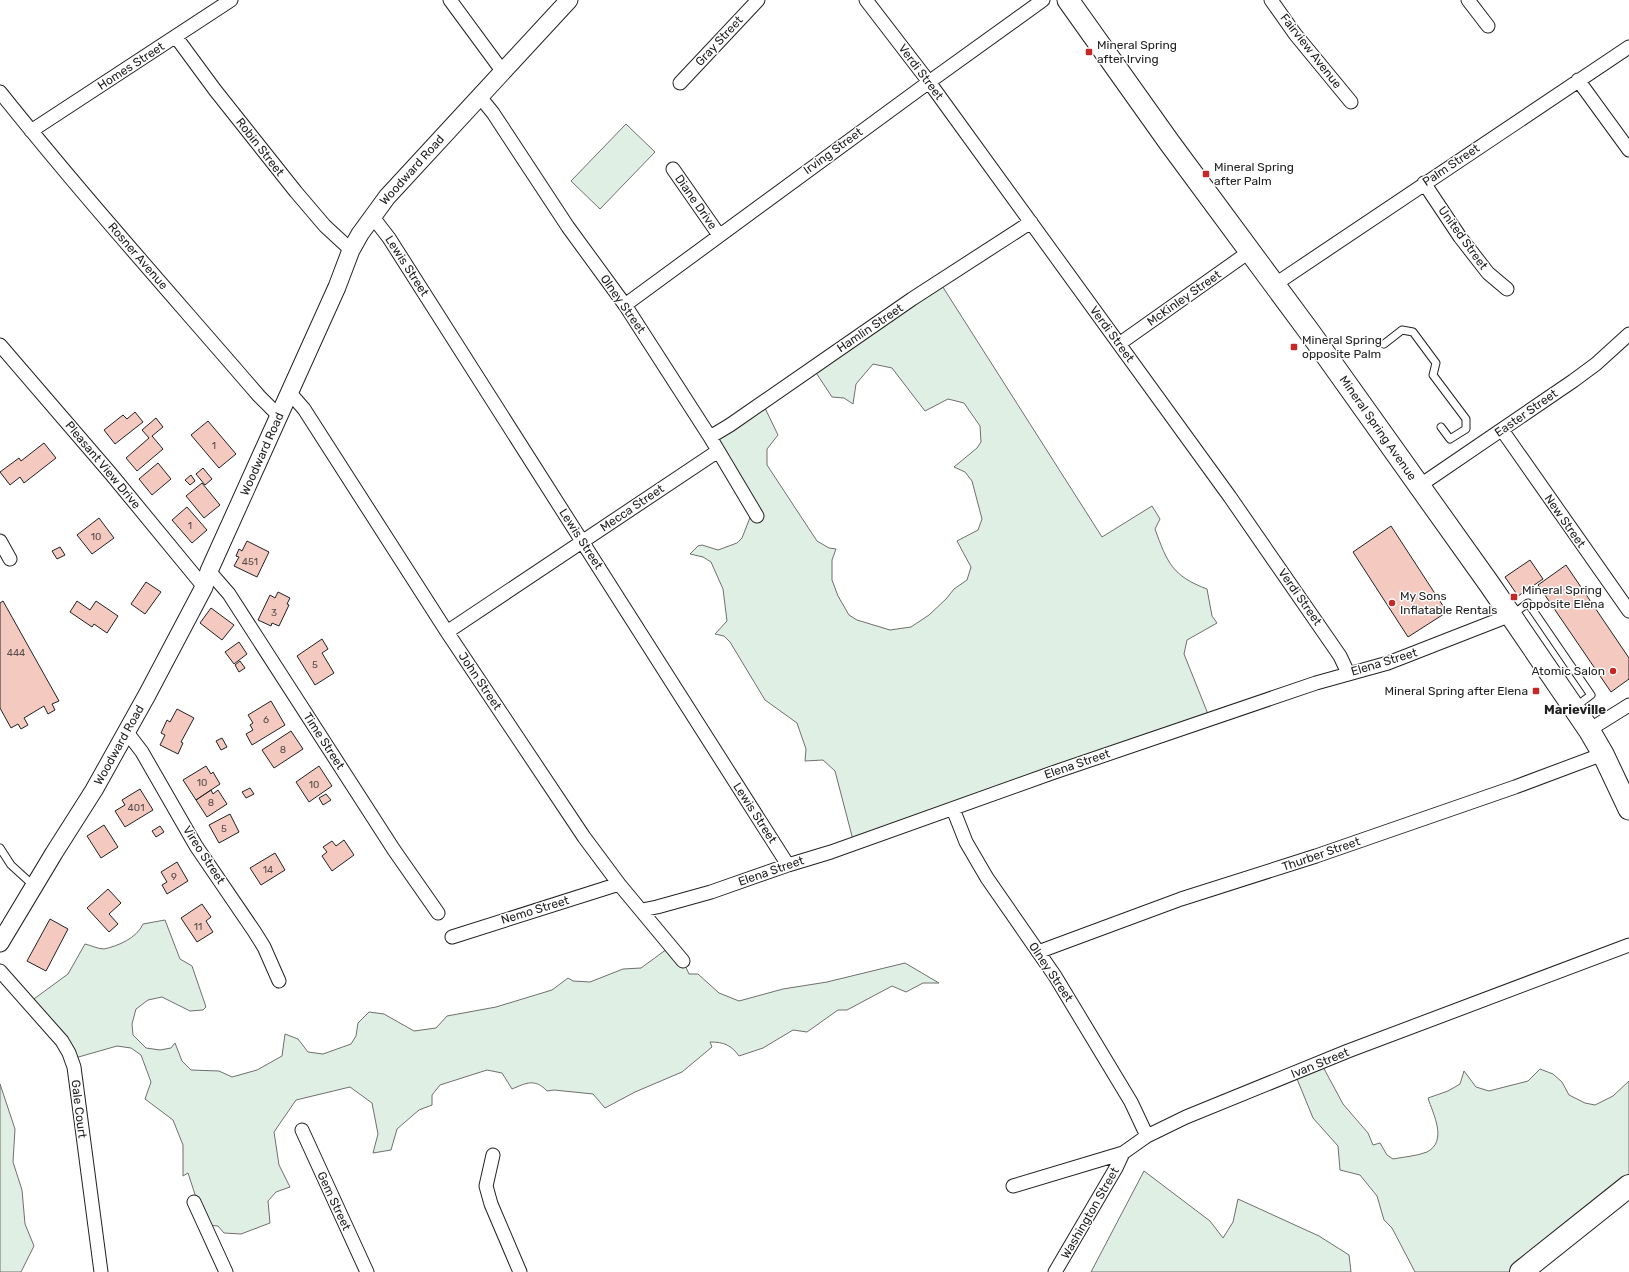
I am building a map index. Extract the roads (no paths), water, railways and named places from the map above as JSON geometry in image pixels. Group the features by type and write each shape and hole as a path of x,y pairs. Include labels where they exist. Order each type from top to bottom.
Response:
{"highway":[{"path":"1521,1272 1629,1186"}],"main road":[{"name":"Mineral Spring Avenue","path":"1068,0 1511,615 1589,730 1603,754 1629,809"}],"street":[{"name":"Homes Street","path":"31,131 231,0"},
{"path":"450,0 503,72"},
{"name":"Woodward Road","path":"0,943 94,790 147,695 206,579 337,287 351,250 372,216 387,197 569,0"},
{"name":"Gray Street","path":"680,83 758,0"},
{"name":"Verdi Street","path":"866,0 929,82 1230,497 1340,656 1348,673"},
{"name":"Irving Street","path":"625,305 1043,0"},
{"name":"Fairview Avenue","path":"1271,0 1295,34 1350,102"},
{"path":"1468,0 1488,26"},
{"name":"Robin Street","path":"176,37 215,90 296,192 325,226 351,250"},
{"name":"Palm Street","path":"1274,285 1629,47"},
{"path":"1578,80 1629,150"},
{"name":"Rosner Avenue","path":"0,92 31,131 218,348 279,416"},
{"name":"Olney Street","path":"480,97 493,113 568,227 625,305 710,436 757,516"},
{"name":"Diane Drive","path":"673,169 719,235"},
{"name":"United Street","path":"1424,183 1460,237 1488,273 1507,289"},
{"name":"Lewis Street","path":"372,216 389,238 788,865"},
{"name":"Hamlin Street","path":"710,436 730,425 912,299 1031,222"},
{"name":"McKinley Street","path":"1119,344 1249,252"},
{"name":"Easter Street","path":"1419,486 1573,381 1596,364 1629,334"},
{"name":"Pleasant View Drive","path":"0,345 111,474 206,579"},
{"name":"John Street","path":"290,393 304,409 447,632 584,837 619,884 683,961"},
{"name":"New Street","path":"1502,430 1629,611"},
{"name":"Mecca Street","path":"447,632 718,451"},
{"path":"0,541 10,559"},
{"name":"Time Street","path":"206,579 229,594 394,850 438,913"},
{"name":"Elena Street","path":"642,910 711,892 788,865 831,852 1052,773 1348,673 1388,662 1442,643 1511,615"},
{"path":"1589,730 1629,705"},
{"name":"Vireo Street","path":"126,731 142,752 196,846 264,947 279,981"},
{"name":"Thurber Street","path":"1038,952 1181,899 1316,856 1515,787 1603,754"},
{"name":"Olney Street","path":"953,809 966,842 980,866 1056,976 1131,1102 1147,1136"},
{"name":"Nemo Street","path":"452,937 619,884"},
{"name":"Ivan Street","path":"1013,1186 1123,1153 1147,1136 1186,1117 1348,1051 1629,945"},
{"name":"Gale Court","path":"0,971 62,1041 70,1053 74,1067 101,1272"},
{"name":"Gem Street","path":"302,1130 367,1272"},
{"name":"Washington Street","path":"1055,1272 1116,1168 1123,1153"},
{"path":"493,1155 486,1186 491,1204 520,1272"},
{"path":"194,1202 226,1272"}],"lane":[{"path":"1384,344 1402,330 1413,332 1436,363 1433,375 1466,419 1466,429 1450,439 1441,427"},
{"path":"0,848 11,865 34,886"}],"place":[{"name":"Mineral Spring after Irving","path":"1089,52"},
{"name":"Mineral Spring after Palm","path":"1206,174"},
{"name":"Mineral Spring opposite Palm","path":"1294,347"},
{"name":"Mineral Spring opposite Elena","path":"1514,597"},
{"name":"My Sons Inflatable Rentals","path":"1392,603"},
{"name":"Atomic Salon","path":"1613,671"},
{"name":"Mineral Spring after Elena","path":"1536,691"}],"district":[{"name":"Marieville","path":"1575,709"}]}
